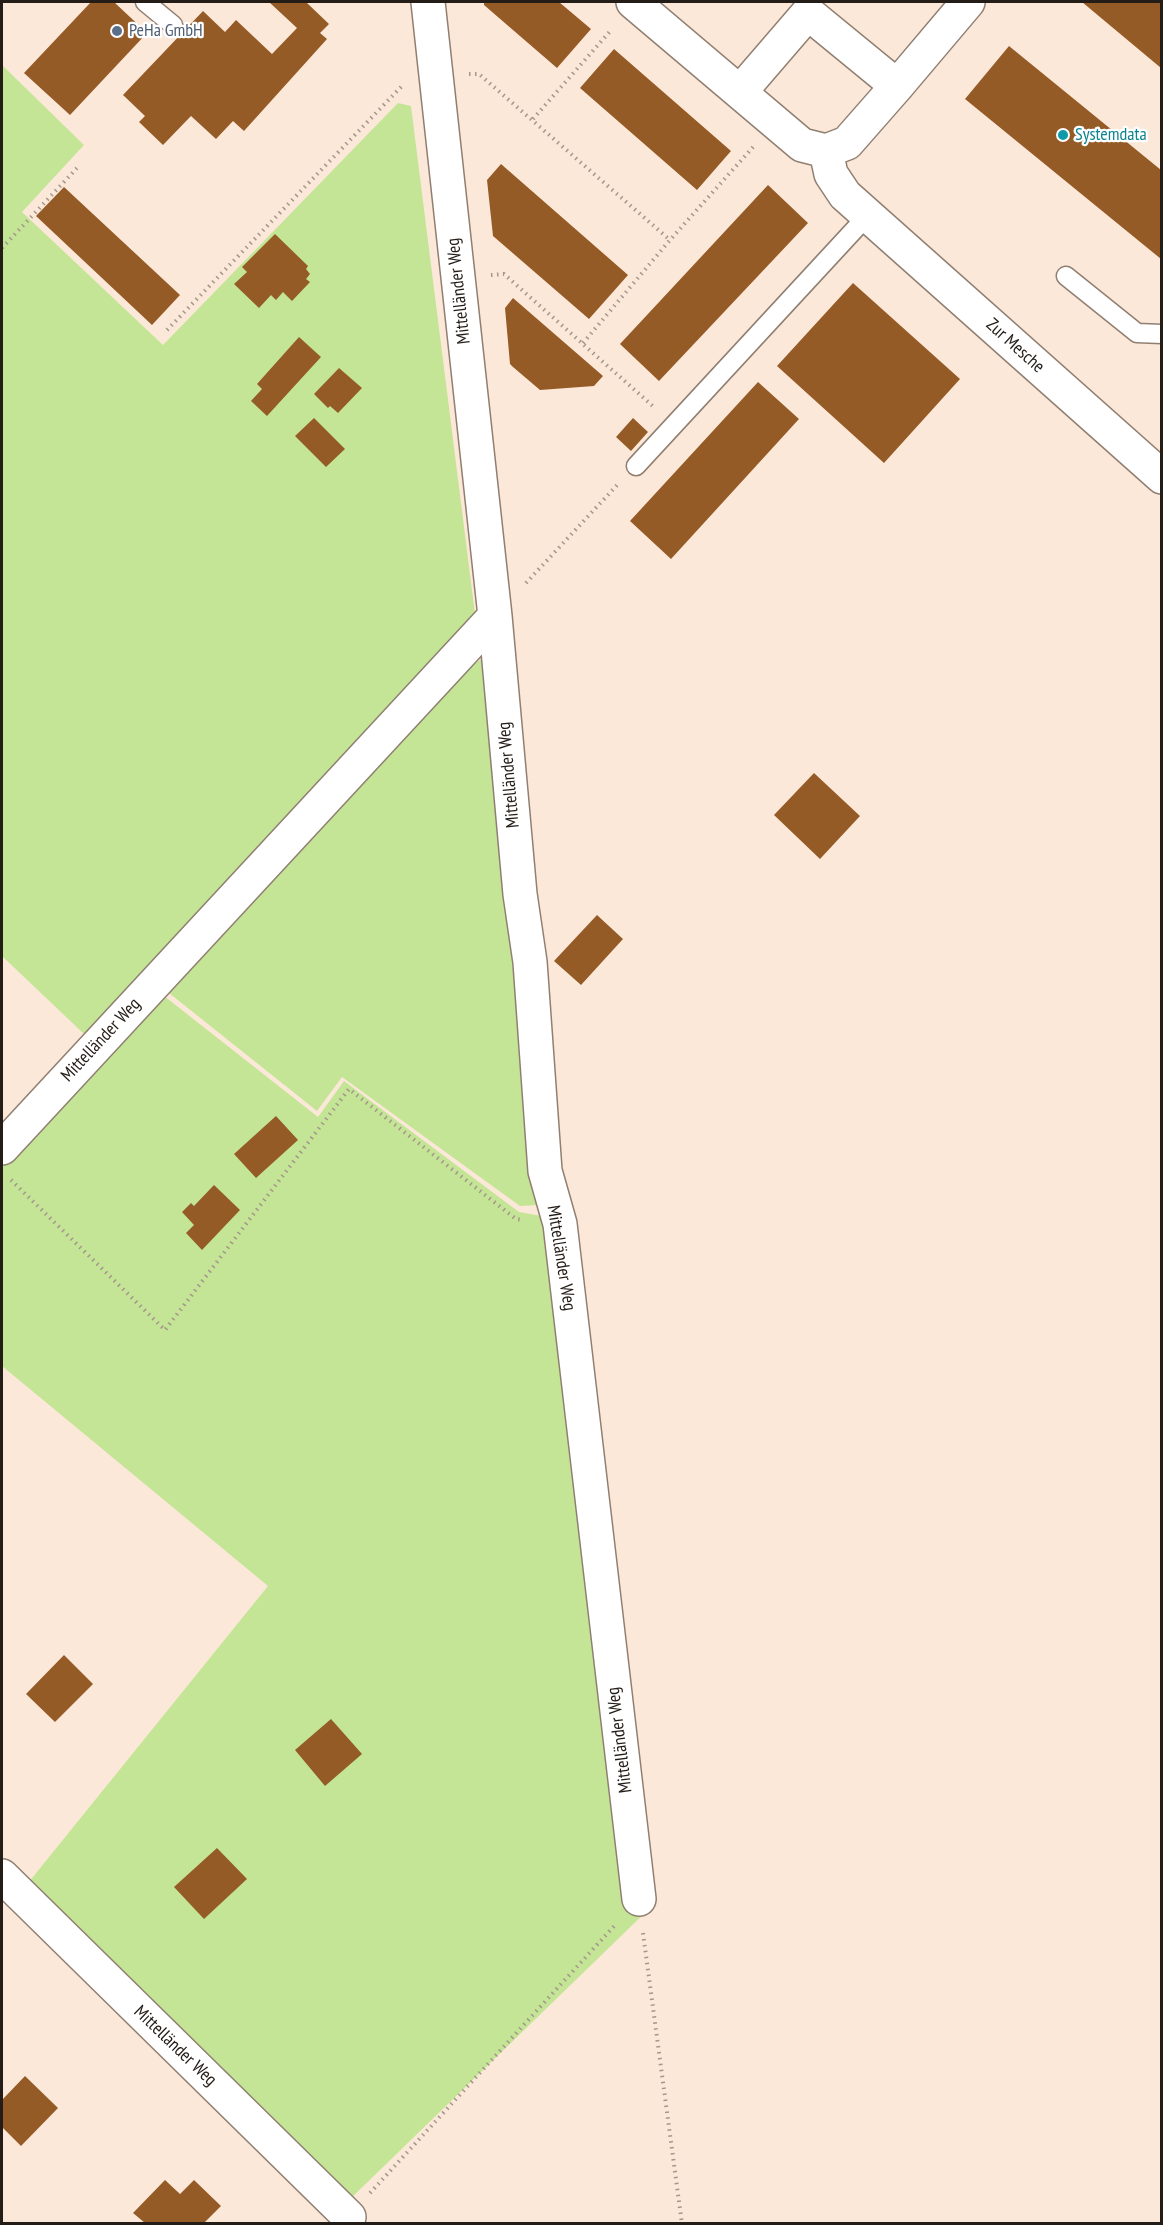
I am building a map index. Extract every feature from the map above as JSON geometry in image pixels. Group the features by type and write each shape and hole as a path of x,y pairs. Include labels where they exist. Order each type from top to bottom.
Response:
{"street":[{"name":"Mittelländer Weg","path":"428,2 495,616 520,894 530,962 544,1171 560,1224 639,1899"},
{"path":"634,2 802,145 826,151 847,143 968,2"},
{"path":"740,92 813,7 897,86"},
{"name":"Zur Mesche","path":"826,151 831,174 845,195 1161,477"},
{"name":"Mittelländer Weg","path":"2,1148 495,616"},
{"name":"Mittelländer Weg","path":"2,1876 349,2217"}],"lane":[{"path":"145,2 173,25"},
{"path":"636,466 868,215"},
{"path":"1066,276 1137,333 1161,334"}],"path":[{"path":"533,119 634,2"},
{"path":"167,330 434,64 479,74 670,240"},
{"path":"583,343 670,240 775,122"},
{"path":"2,248 77,168"},
{"path":"458,280 504,273 673,424"},
{"path":"495,616 636,466"},
{"path":"10,1179 165,1330 349,1089 516,1219 560,1224"},
{"path":"349,2217 639,1899"},
{"path":"639,1899 682,2223"}],"green space":[{"path":"2,65 84,145 22,212 163,345 398,103 411,106 476,622 145,981 318,1117 344,1081 519,1212 570,1221 653,1905 346,2203 24,1888 268,1586 2,1366 2,1168 105,1054 2,956"},
{"path":"481,659 502,873 540,1205 520,1206 342,1077 317,1111 159,985 387,737"}],"building":[{"path":"91,2 114,2 147,33 70,115 24,73"},
{"path":"269,2 309,2 307,3 329,24 320,33 327,39 244,131 233,121 216,139 191,116 163,145 139,122 145,116 123,95 203,11 225,32 236,20 272,54 297,28"},
{"path":"484,2 559,2 591,29 557,68 484,5"},
{"path":"1082,2 1161,2 1161,68"},
{"name":"Systemdata","path":"1009,46 1161,170 1161,259 965,99"},
{"path":"614,49 731,151 697,190 580,88"},
{"path":"501,164 628,275 589,319 493,236 487,180"},
{"path":"768,185 808,223 659,381 620,344"},
{"path":"64,187 180,295 152,325 36,216"},
{"path":"275,234 308,266 306,269 310,274 306,279 310,282 292,301 283,292 276,300 271,295 259,308 234,284 247,272 242,267"},
{"path":"853,283 960,379 884,463 777,366"},
{"path":"513,298 603,376 594,386 540,390 510,364 505,308"},
{"path":"299,337 321,357 267,416 251,401 262,389 257,384"},
{"path":"339,368 362,388 338,413 330,406 328,408 314,394"},
{"path":"758,382 799,419 671,559 630,521"},
{"path":"314,418 345,449 326,467 295,436"},
{"path":"633,418 648,432 631,451 616,437"},
{"path":"814,773 860,816 820,859 774,815"},
{"path":"597,915 623,939 581,985 554,961"},
{"path":"276,1116 298,1140 256,1178 234,1154"},
{"path":"214,1185 240,1210 202,1250 186,1233 194,1225 182,1212 191,1203 194,1206"},
{"path":"64,1655 93,1684 55,1722 26,1694"},
{"path":"331,1719 362,1754 325,1786 295,1750"},
{"path":"217,1848 247,1879 204,1919 174,1887"},
{"path":"25,2076 58,2108 21,2146 2,2127 2,2100"},
{"path":"165,2180 180,2194 194,2180 221,2206 204,2223 145,2223 133,2213"}],"place":[{"name":"PeHa GmbH","path":"117,31"},
{"name":"Systemdata","path":"1063,135"}]}
